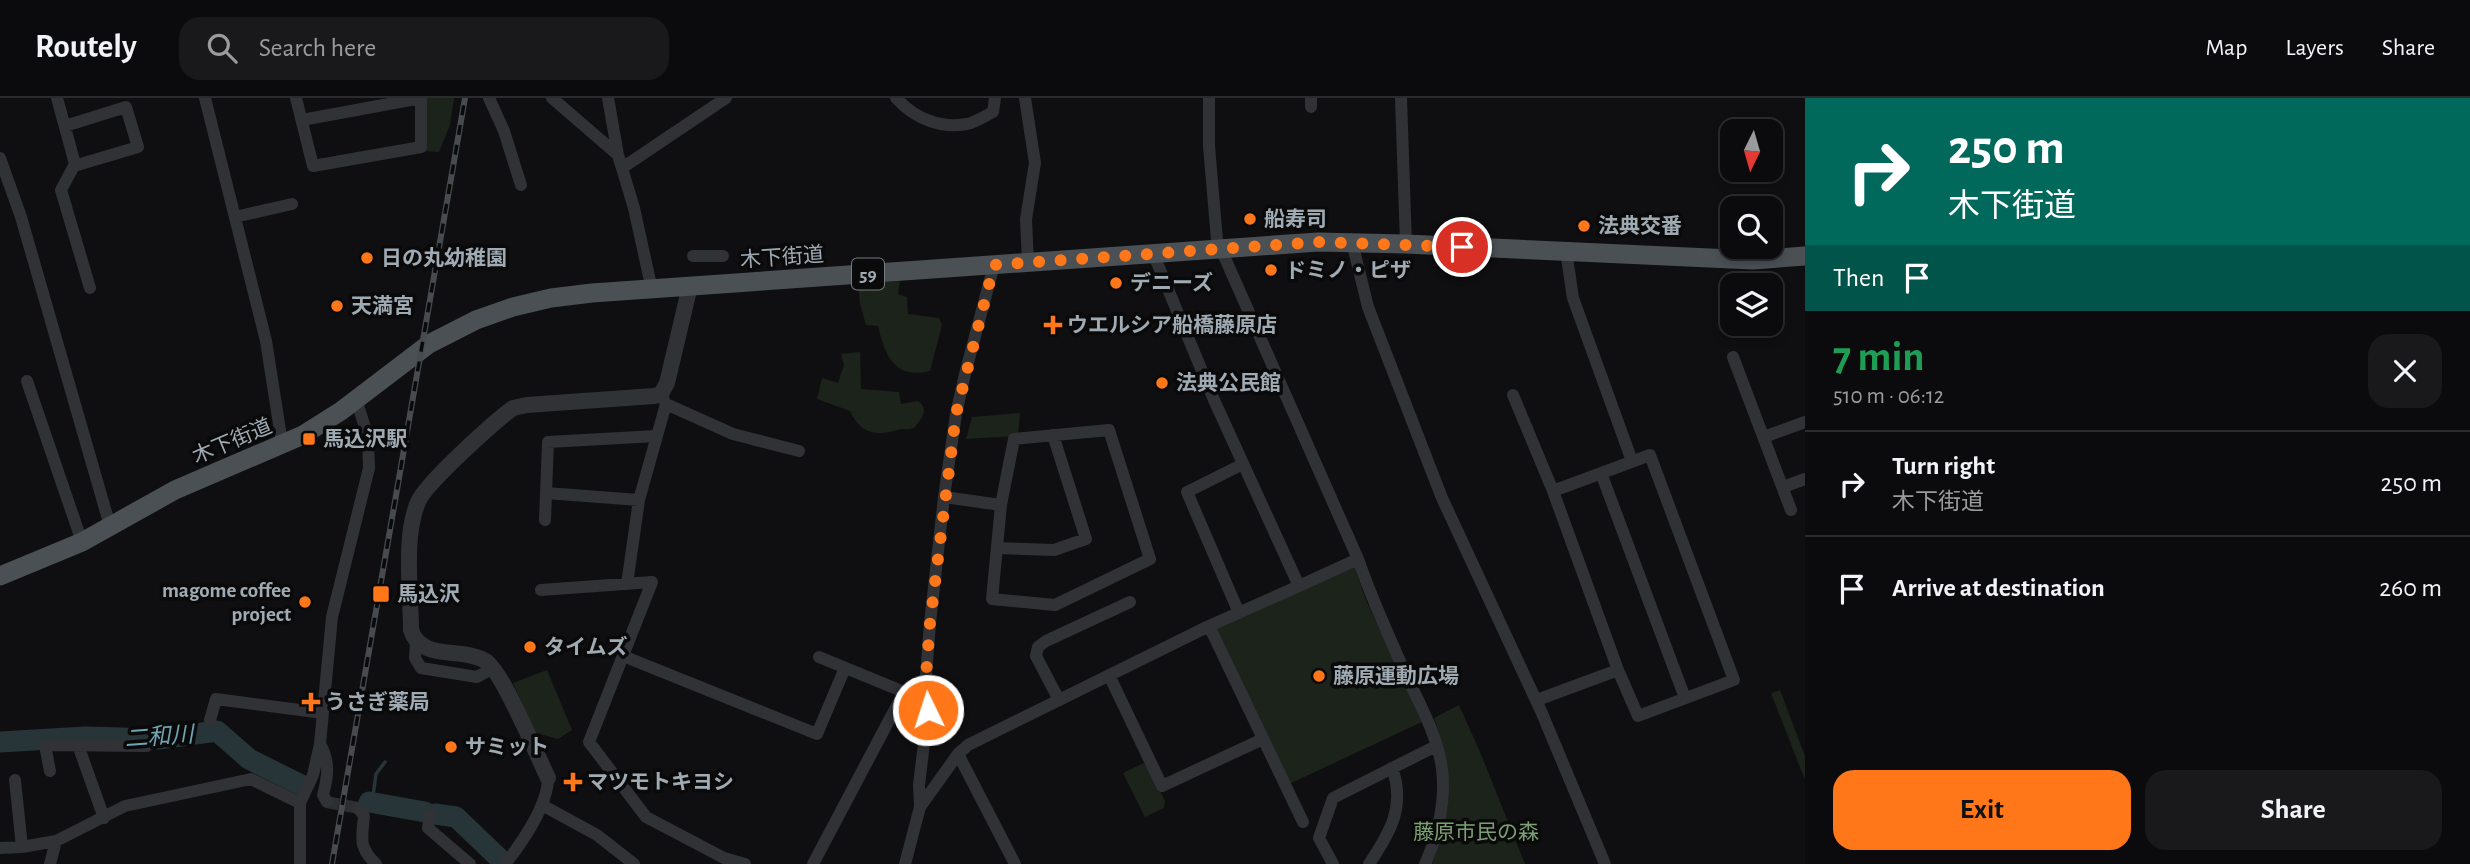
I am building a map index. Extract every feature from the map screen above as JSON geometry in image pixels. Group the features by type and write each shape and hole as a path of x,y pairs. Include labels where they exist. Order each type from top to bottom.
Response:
{"main road":[{"name":"木下街道","path":"0,576 82,542 175,490 327,421 429,344 491,314 551,298 1221,248 1352,242 1753,260 1805,257"}],"street":[{"path":"57,98 75,166"},
{"path":"205,98 266,341 282,443"},
{"path":"296,98 313,166 421,147 421,98 302,120"},
{"path":"489,98 504,131 521,185"},
{"path":"552,98 618,155"},
{"path":"622,98 609,102 618,155 634,208 652,290"},
{"path":"622,168 726,98"},
{"path":"896,98 914,115 925,120 960,124 970,123 993,112 995,98"},
{"path":"1025,98 1035,163 1026,219 1028,263"},
{"path":"1209,98 1209,146 1217,240 1358,559 1372,600 1427,720 1436,746 1442,769 1441,801 1434,839 1425,864"},
{"path":"1401,98 1406,244"},
{"path":"65,126 126,107 138,147 75,166 61,190 90,288"},
{"path":"0,158 21,217 110,526"},
{"path":"235,217 292,204"},
{"path":"1352,242 1367,307 1437,486 1537,701 1605,864"},
{"path":"1566,251 1573,298 1632,461"},
{"path":"1153,253 1298,586"},
{"path":"693,256 723,256"},
{"path":"905,864 920,807 919,785 929,697 926,676 928,649 944,497 965,374 994,265"},
{"path":"627,584 639,500 690,286"},
{"path":"1733,357 1791,510"},
{"path":"27,381 82,542"},
{"path":"1513,395 1553,491 1618,670 1638,716 1734,680 1650,455 1553,491"},
{"path":"509,859 542,805 548,778 490,664 474,656 427,648 416,642 411,630 410,541 416,505 427,487 507,412 518,406 654,396 733,434 799,451"},
{"path":"300,864 300,803 313,775 320,744 332,617 369,468 368,438 356,399"},
{"path":"1764,438 1805,422"},
{"path":"1109,430 1150,559 1055,605 992,599 1001,505 1014,439 1053,435 1109,430"},
{"path":"998,548 1054,550 1086,539 1053,435"},
{"path":"545,520 548,442 656,436"},
{"path":"1240,613 1187,492 1243,464"},
{"path":"1601,473 1685,698"},
{"path":"1783,487 1805,479"},
{"path":"546,493 639,500"},
{"path":"944,497 1001,505"},
{"path":"920,807 958,754 968,745 1209,626 1358,559"},
{"path":"541,590 652,582 589,742 646,817 724,858 745,864"},
{"path":"1059,700 1036,656 1038,648 1046,641 1130,602"},
{"path":"1209,626 1303,822"},
{"path":"623,656 817,734 845,668"},
{"path":"819,657 904,692 929,697"},
{"path":"1537,701 1618,670"},
{"path":"1110,675 1163,786 1263,739"},
{"path":"813,864 904,692"},
{"path":"211,720 216,699 323,713"},
{"path":"320,744 326,758 327,773 323,795 327,802"},
{"path":"50,771 45,745 147,746"},
{"path":"78,745 104,818"},
{"path":"1333,864 1319,838 1333,798 1436,746"},
{"path":"958,754 1015,864"},
{"path":"1369,864 1390,832 1399,787 1392,768"},
{"path":"0,848 56,841 125,806 251,779 300,803"},
{"path":"15,780 22,847"},
{"path":"542,805 597,835 634,864"},
{"path":"358,808 364,816 361,843 369,858 376,864"},
{"path":"430,814 428,828 470,864"},
{"path":"50,864 56,841"}],"green space":[{"path":"425,98 454,98 450,125 439,152 425,151"},
{"path":"900,281 898,294 907,297 908,314 939,318 942,325 930,371 908,372 893,363 884,347 878,326 866,325 858,284"},
{"path":"860,352 861,389 899,392 901,404 918,401 924,411 914,428 875,433 863,429 850,411 817,399 822,378 838,383 844,365 841,354"},
{"path":"1020,413 1018,436 966,439 972,417"},
{"name":"藤原運動広場","path":"1354,566 1366,600 1422,722 1289,784 1214,629"},
{"path":"547,670 572,730 558,739 536,733 513,683"},
{"path":"1780,690 1805,756 1805,780 1771,693"},
{"name":"藤原市民の森","path":"1459,705 1525,864 1432,864 1444,825 1448,791 1445,757 1434,718"},
{"path":"1146,762 1165,801 1164,808 1145,817 1123,773"}],"waterway":[{"name":"二和川","path":"0,742 85,737 159,739 217,731 249,759 301,785"},
{"path":"372,803 376,774 385,762"},
{"name":"二和川","path":"369,802 425,812"},
{"name":"二和川","path":"435,814 456,817 501,860"}],"tunnel":[{"path":"327,802 358,808"}],"railway":[{"path":"332,864 465,98"}],"place":[{"name":"船寿司","path":"1250,219"},
{"name":"法典交番","path":"1584,226"},
{"name":"日の丸幼稚園","path":"367,258"},
{"name":"ドミノ・ピザ","path":"1271,270"},
{"name":"デニーズ","path":"1116,283"},
{"name":"天満宮","path":"337,306"},
{"name":"ウエルシア船橋藤原店","path":"1053,325"},
{"name":"法典公民館","path":"1162,383"},
{"name":"馬込沢駅","path":"309,439"},
{"name":"馬込沢","path":"381,594"},
{"name":"magome coffee project","path":"305,602"},
{"name":"タイムズ","path":"530,647"},
{"name":"藤原運動広場","path":"1319,676"},
{"name":"うさぎ薬局","path":"311,702"},
{"name":"サミット","path":"451,747"},
{"name":"マツモトキヨシ","path":"573,782"}],"route":[{"path":"928,710 926,676 930,623 956,414 994,265 1318,242 1462,247"}]}
